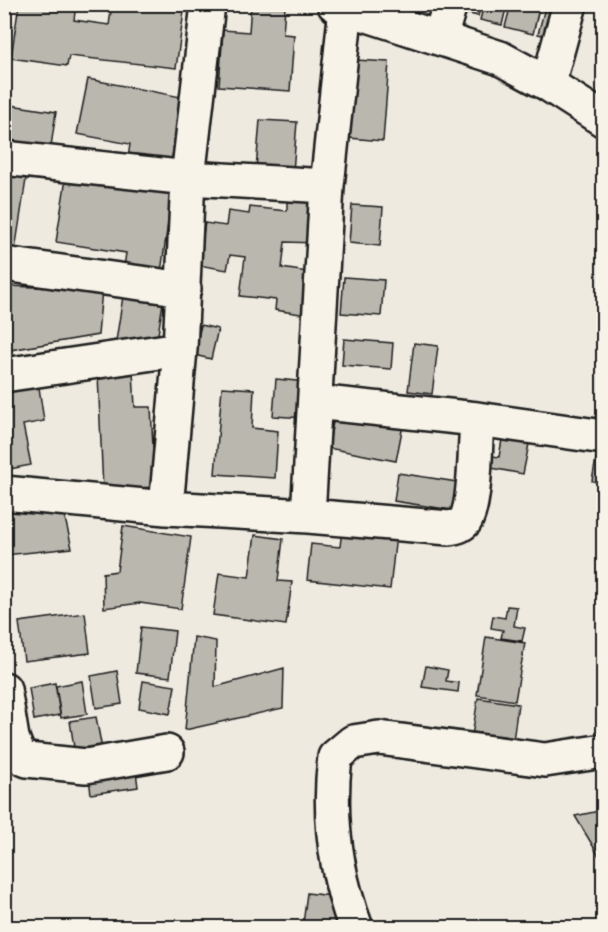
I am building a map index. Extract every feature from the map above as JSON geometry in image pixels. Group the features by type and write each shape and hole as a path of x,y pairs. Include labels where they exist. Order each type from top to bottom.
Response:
{"street":[{"path":"166,508 184,289 188,178 208,4"},
{"path":"440,38 450,4"},
{"path":"548,84 570,4"},
{"path":"309,516 327,186 340,6 500,58 548,84 603,120"},
{"path":"4,158 188,178 327,186"},
{"path":"4,264 184,289"},
{"path":"4,375 180,349"},
{"path":"315,402 477,419 603,437"},
{"path":"4,493 166,508 309,516 448,528 460,526 471,506 477,419"},
{"path":"4,689 12,738 19,756 27,760 86,766 167,752"},
{"path":"356,927 344,895 334,839 331,788 335,757 353,742 379,738 545,760 603,751"}],"building":[{"path":"19,4 76,4 74,20 109,25 112,4 185,4 176,68 69,56 67,66 11,58"},
{"path":"251,4 285,7 283,34 294,35 290,91 219,86 223,30 249,32"},
{"path":"457,4 481,4 478,16 456,11"},
{"path":"484,4 507,4 502,25 480,20"},
{"path":"511,4 540,4 533,34 505,27"},
{"path":"546,4 559,4 550,37 538,34"},
{"path":"355,60 389,62 383,141 349,138"},
{"path":"88,79 181,97 171,164 128,158 130,144 77,134"},
{"path":"4,104 56,112 50,153 4,146"},
{"path":"260,120 297,122 293,172 256,169"},
{"path":"4,170 27,173 14,257 4,256"},
{"path":"67,172 173,188 161,272 124,267 126,253 56,242"},
{"path":"287,198 319,200 317,243 285,242 282,268 314,273 307,315 275,310 276,300 240,296 245,257 230,255 227,270 198,265 205,223 226,226 228,211 249,214 250,207 287,211"},
{"path":"352,205 383,207 380,246 349,243"},
{"path":"344,277 384,280 381,316 341,313"},
{"path":"4,286 102,289 98,335 4,351"},
{"path":"124,290 164,296 156,347 116,341"},
{"path":"201,325 218,329 211,359 194,355"},
{"path":"344,339 393,343 391,369 342,365"},
{"path":"414,343 438,346 432,394 408,391"},
{"path":"133,372 135,407 151,407 155,487 103,490 98,374"},
{"path":"276,379 307,382 305,418 273,416"},
{"path":"38,381 44,421 23,425 31,465 4,470 4,387"},
{"path":"222,387 254,389 252,428 278,431 275,478 215,474"},
{"path":"335,412 403,425 396,461 328,448"},
{"path":"503,434 530,439 523,474 491,468 493,456 499,457"},
{"path":"597,453 604,454 604,483 592,481"},
{"path":"398,473 457,482 458,511 394,501"},
{"path":"4,503 63,510 72,548 5,555"},
{"path":"123,526 191,537 181,609 140,603 104,608 103,573 117,571"},
{"path":"342,529 396,535 390,589 307,580 311,544 340,547"},
{"path":"255,535 283,539 278,581 292,582 286,625 213,615 219,573 249,577"},
{"path":"507,606 517,607 514,626 525,628 522,641 501,638 503,630 491,628 493,616 505,618"},
{"path":"85,613 90,653 24,661 19,622"},
{"path":"141,627 175,631 170,677 136,673"},
{"path":"194,637 216,641 215,687 284,668 283,708 185,730"},
{"path":"486,637 525,643 515,701 477,695"},
{"path":"426,666 448,670 446,681 459,683 458,692 422,687"},
{"path":"117,671 122,704 96,708 91,676"},
{"path":"82,681 87,714 61,718 56,686"},
{"path":"143,681 175,686 170,714 139,708"},
{"path":"55,683 60,715 34,720 29,688"},
{"path":"478,698 518,704 513,741 472,736"},
{"path":"96,717 102,749 75,754 70,721"},
{"path":"135,764 138,787 91,794 88,771"},
{"path":"604,810 604,854 599,856 575,816"},
{"path":"307,893 340,897 350,928 310,928 303,924"}]}
